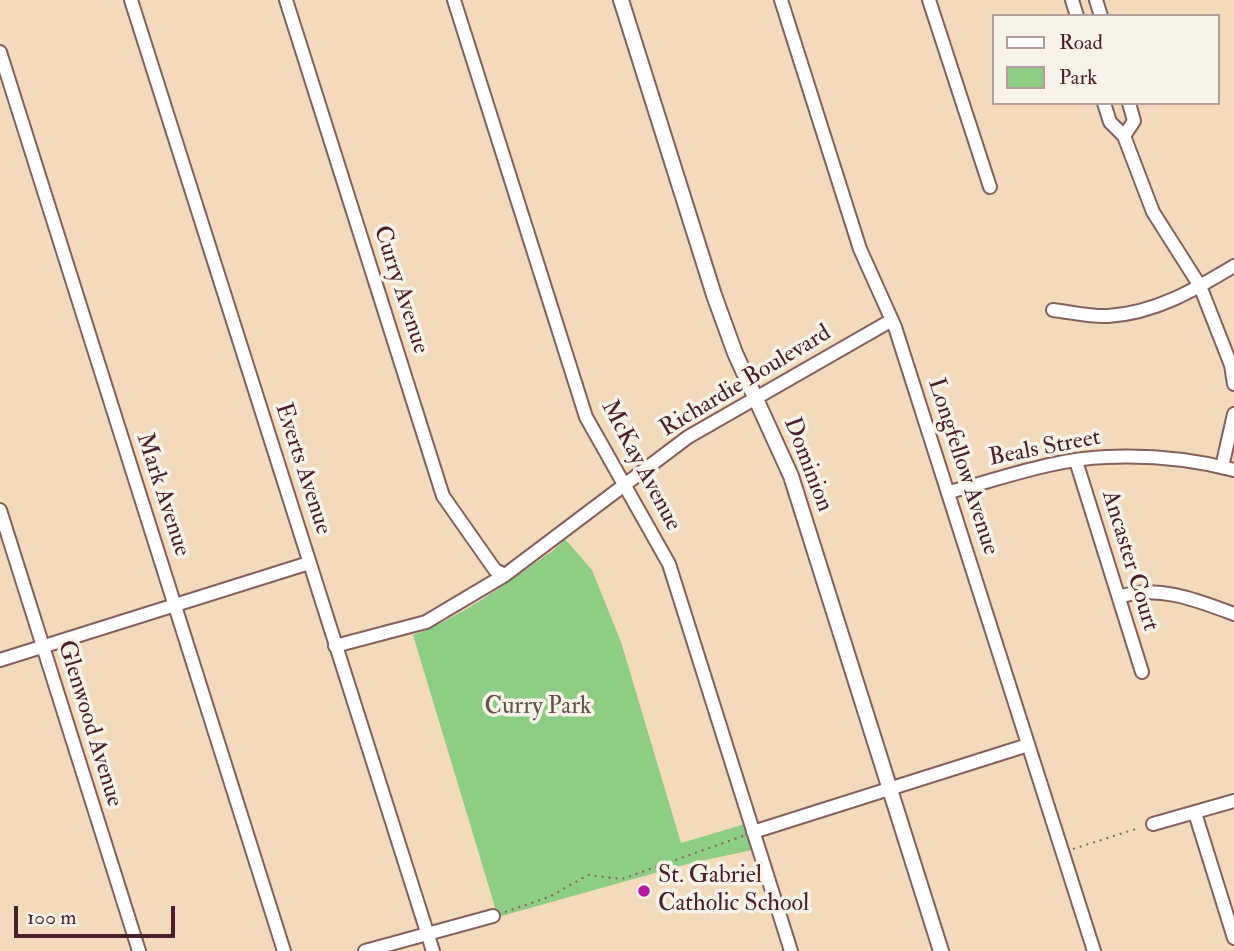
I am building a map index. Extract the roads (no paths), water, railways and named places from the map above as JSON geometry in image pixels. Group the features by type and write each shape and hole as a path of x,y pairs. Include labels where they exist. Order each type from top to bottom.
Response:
{"street":[{"name":"Everts Avenue","path":"131,0 433,951"},
{"name":"Curry Avenue","path":"286,0 443,496 495,569 505,575"},
{"name":"McKay Avenue","path":"454,0 586,417 669,564 749,834 791,951"},
{"name":"Dominion","path":"621,0 714,295 735,353 791,476 941,951"},
{"name":"Longfellow Avenue","path":"781,0 860,249 892,320 949,492 1094,951"},
{"path":"929,0 990,187"},
{"name":"Mark Avenue","path":"0,52 284,951"},
{"path":"1105,105 1110,122 1124,136 1153,212 1200,286 1231,365 1234,384"},
{"path":"1124,136 1134,121 1130,105"},
{"path":"1054,310 1107,316 1149,309 1185,295 1234,266"},
{"name":"Richardie Boulevard","path":"335,646 426,622 505,575 688,437 892,320"},
{"path":"1228,469 1234,415"},
{"name":"Beals Street","path":"949,492 1076,461 1105,457 1176,458 1228,469"},
{"name":"Ancaster Court","path":"1076,461 1142,672"},
{"name":"Glenwood Avenue","path":"0,510 139,951"},
{"path":"0,660 309,563"},
{"path":"1119,597 1132,593 1169,593 1234,614"},
{"path":"749,834 1028,746"},
{"path":"1153,824 1234,801"},
{"path":"1195,813 1234,938"},
{"path":"365,951 496,915"}],"place":[{"name":"St. Gabriel Catholic School","path":"644,891"}],"park label":[{"name":"Curry Park","path":"538,708"}]}
